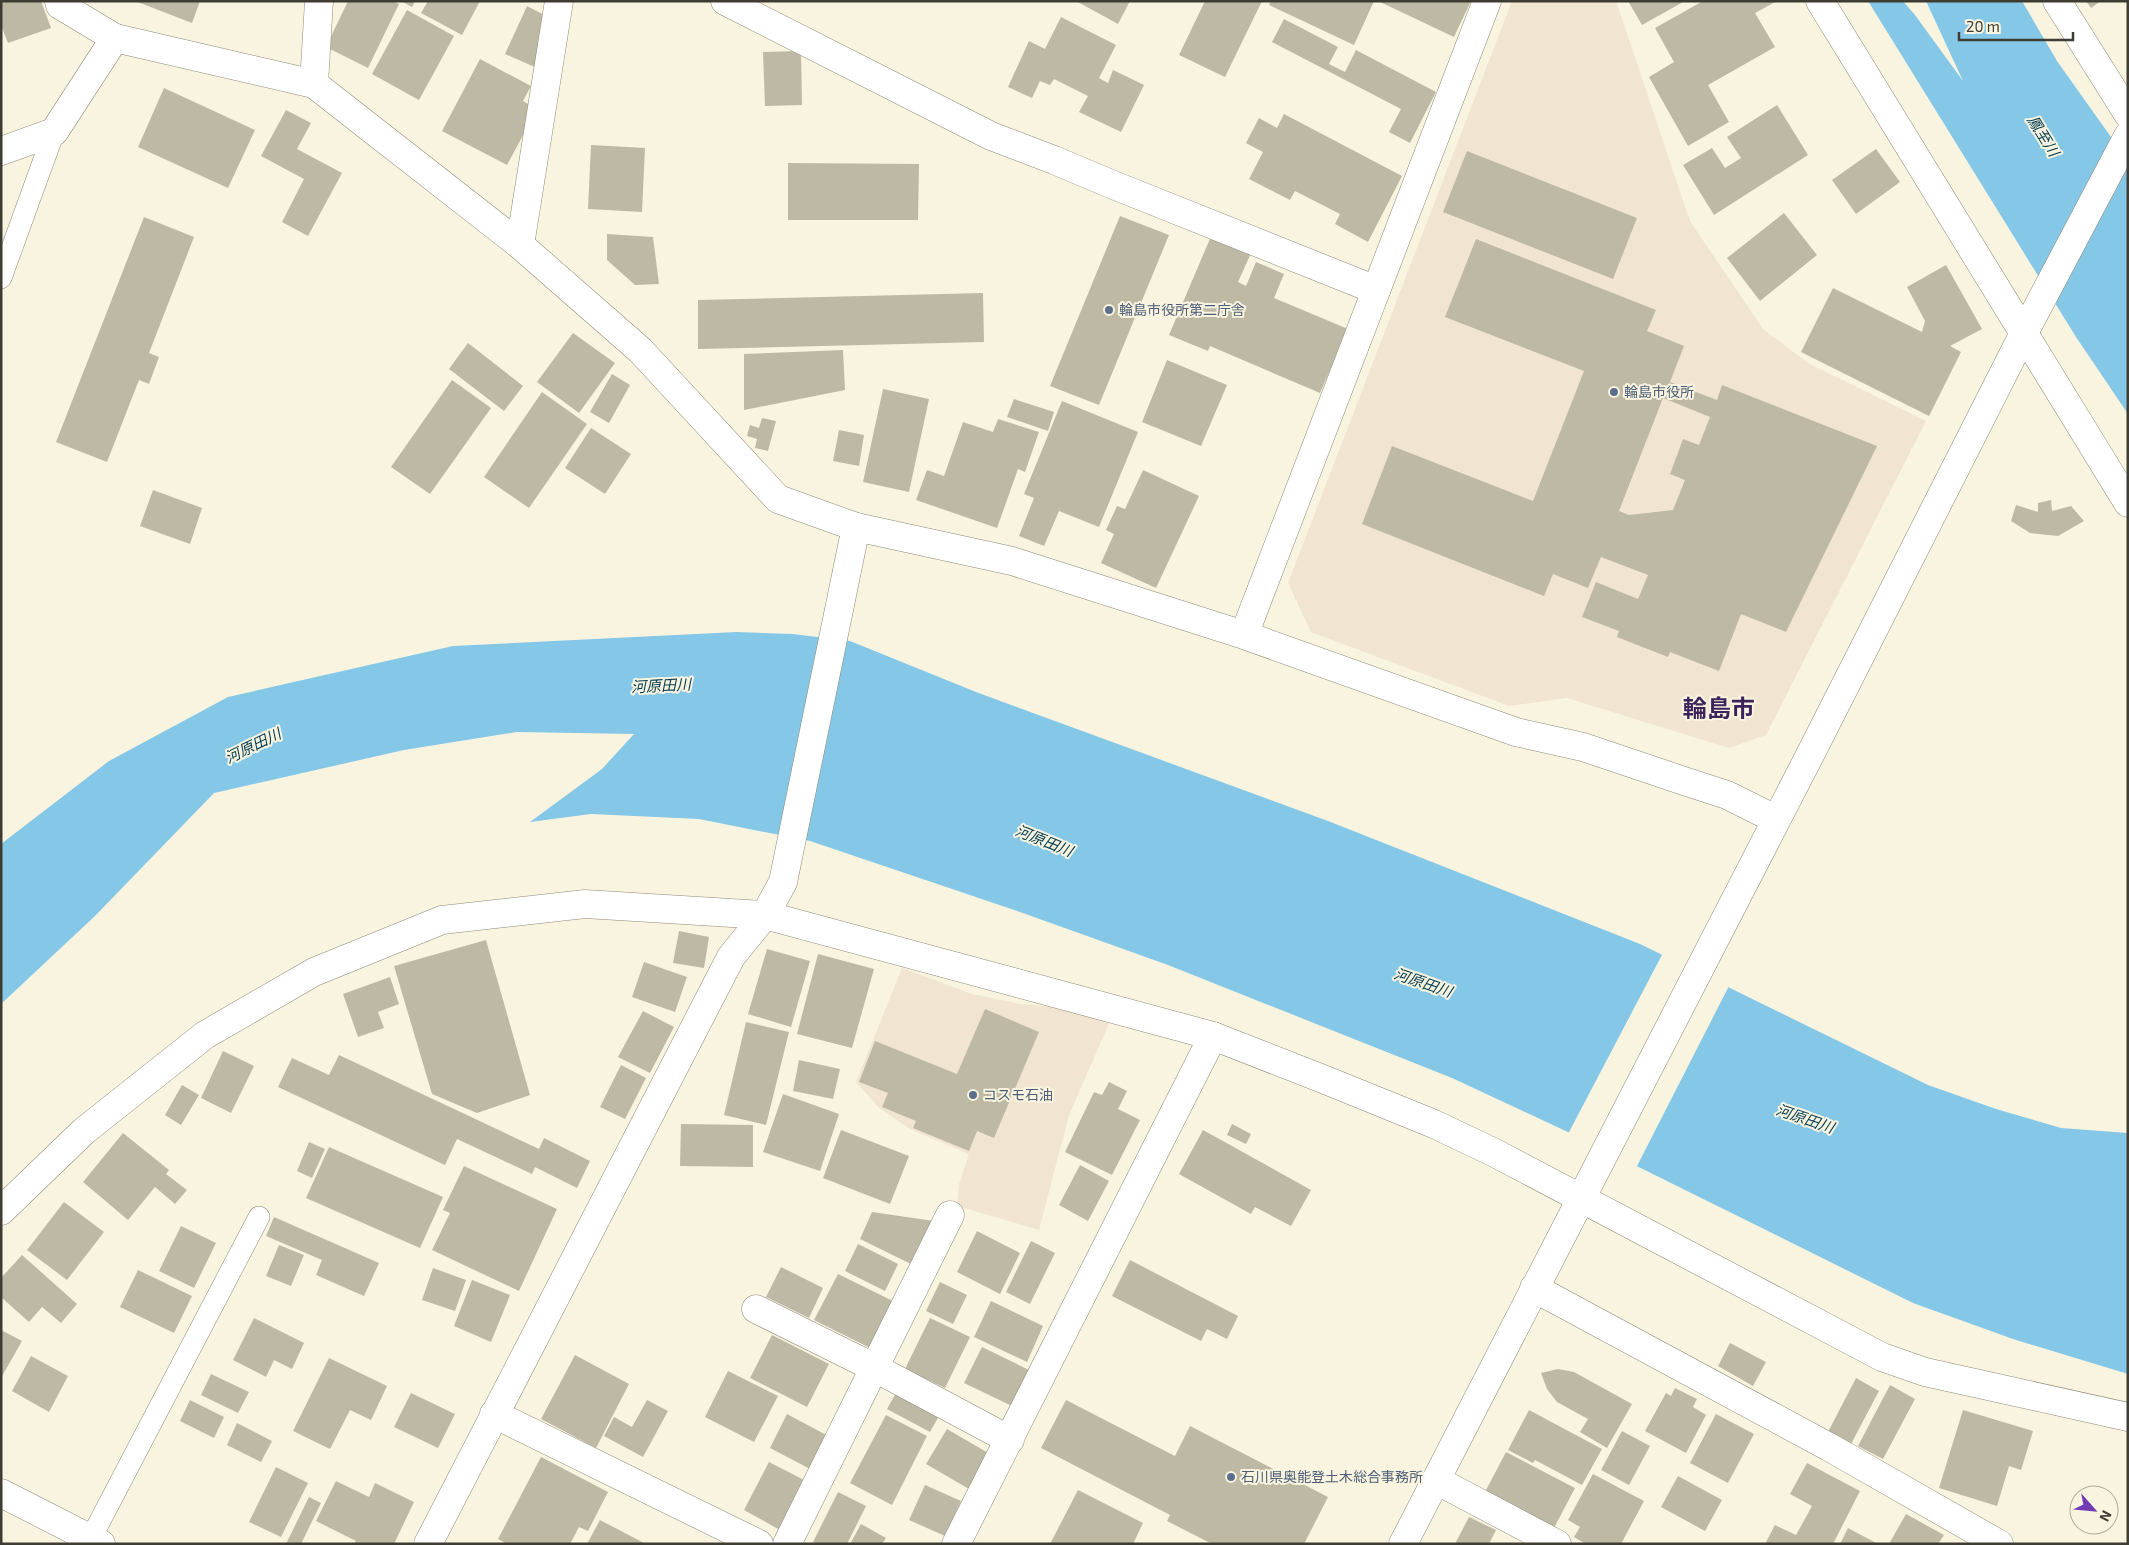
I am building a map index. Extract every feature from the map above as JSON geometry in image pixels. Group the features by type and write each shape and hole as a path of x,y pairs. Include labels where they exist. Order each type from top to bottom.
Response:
{"street":[{"path":"59,1 60,5 115,38 314,84 520,244 640,350 778,499 856,527 1012,561 1244,635 1516,732 1583,747 1727,796 1776,819"},
{"path":"314,84 318,1"},
{"path":"520,244 559,1"},
{"path":"725,1 991,136 1376,290"},
{"path":"1244,635 1487,1"},
{"path":"1820,1 2128,503"},
{"path":"2057,1 2128,114"},
{"path":"1,151 54,132 115,38"},
{"path":"1403,1544 2024,333 2128,136"},
{"path":"428,1544 731,957 765,915 783,882 846,568 856,527"},
{"path":"1,1211 84,1131 205,1035 314,972 442,920 585,904 765,915 1212,1036 1434,1124 1581,1198 1882,1356 1925,1372 2128,1417"},
{"path":"956,1544 1212,1036"},
{"path":"787,1544 950,1215"},
{"path":"1534,1288 1829,1447 1999,1544"},
{"path":"756,1309 875,1368 1010,1440"},
{"path":"494,1414 759,1544"},
{"path":"1436,1480 1557,1544"},
{"path":"1,1493 96,1541"}],"lane":[{"path":"1,278 54,132"},
{"path":"96,1541 259,1218"}],"shaded area":[{"name":"輪島市役所","path":"1512,1 1616,1 1690,221 1763,329 1808,363 1926,421 1766,735 1729,748 1567,698 1509,706 1311,632 1288,583"},
{"name":"コスモ石油","path":"902,968 972,994 1020,1004 1077,1009 1112,1017 1069,1115 1039,1230 957,1206 959,1184 969,1154 910,1129 879,1108 856,1082"}],"water":[{"name":"鳳至川","path":"1868,1 1903,1 1963,81 1926,1 2022,1 2057,61 2128,161 2128,414 2076,337"},
{"name":"河原田川","path":"736,632 793,634 850,641 976,692 1328,821 1640,944 1928,1085 1996,1109 2061,1128 2128,1133 2128,1374 2013,1339 1913,1303 1570,1133 1452,1078 1168,965 1020,912 810,841 699,819 591,814 530,822 602,769 634,734 517,732 404,750 214,793 95,916 1,1004 1,844 109,761 228,697 453,646"}],"pier":[{"path":"1663,953 1730,984 1636,1168 1568,1134"}],"building":[{"path":"1,1 41,1 51,28 8,43 1,25"},
{"path":"135,1 200,1 192,23"},
{"path":"348,1 393,1 399,4 368,68 326,47"},
{"path":"401,1 415,1 412,7"},
{"path":"428,1 480,1 462,35 421,13"},
{"path":"1076,1 1130,1 1118,24"},
{"path":"1205,1 1262,1 1225,77 1179,55"},
{"path":"1271,1 1374,1 1354,45 1269,5"},
{"path":"1378,1 1471,1 1454,37"},
{"path":"1628,1 1685,1 1642,25"},
{"path":"1703,1 1777,1 1755,13 1775,47 1708,85 1729,122 1688,146 1649,77 1674,62 1655,28"},
{"path":"2086,1 2101,1 2091,8"},
{"path":"527,6 552,19 546,72 505,54"},
{"path":"407,10 454,36 419,100 372,74"},
{"path":"1061,17 1116,45 1099,78 1108,83 1113,70 1144,85 1121,132 1079,112 1088,96 1054,79 1050,85 1040,81 1032,98 1008,87 1029,41 1045,49"},
{"path":"1284,19 1338,47 1329,64 1345,72 1356,50 1436,92 1410,143 1389,132 1401,109 1272,42"},
{"path":"801,51 802,105 765,106 763,52"},
{"path":"480,59 531,86 523,101 537,109 507,165 442,131"},
{"path":"164,88 255,130 228,188 138,147"},
{"path":"1777,105 1808,155 1714,215 1683,165 1712,148 1725,168 1741,158 1727,137"},
{"path":"286,110 311,123 297,149 342,173 308,236 282,222 304,179 261,156"},
{"path":"1284,114 1402,176 1368,242 1335,224 1340,214 1295,191 1290,200 1249,179 1263,152 1246,143 1259,118 1277,128"},
{"path":"591,145 645,148 642,212 588,209"},
{"path":"1876,149 1900,182 1856,214 1832,180"},
{"path":"1467,151 1637,218 1613,279 1443,212"},
{"path":"788,163 919,164 918,220 788,220"},
{"path":"1784,213 1817,255 1760,301 1727,258"},
{"name":"輪島市役所第二庁舎","path":"1120,216 1169,235 1099,405 1050,386"},
{"path":"144,217 194,237 149,353 159,357 149,384 139,380 107,462 56,442"},
{"path":"607,234 653,237 659,284 635,285 607,260"},
{"path":"1212,234 1252,251 1238,282 1246,286 1256,262 1284,274 1274,298 1348,329 1320,393 1210,346 1208,351 1169,335"},
{"path":"1476,239 1656,310 1647,331 1684,346 1670,382 1717,400 1722,385 1877,446 1786,632 1741,614 1719,671 1670,652 1668,657 1617,637 1619,631 1582,617 1596,582 1638,599 1648,575 1601,557 1588,588 1553,574 1544,596 1362,524 1392,446 1533,501 1584,371 1445,317","holes":["1663,398 1710,417 1699,445 1683,439 1670,474 1685,480 1673,510 1629,515 1619,511"]},
{"path":"1946,265 1982,329 1950,346 1961,352 1929,416 1801,352 1833,288 1922,332 1925,321 1907,287"},
{"path":"983,293 984,342 698,349 698,300"},
{"path":"573,333 615,363 579,413 537,382"},
{"path":"468,343 523,386 504,411 449,369"},
{"path":"843,350 845,390 744,410 744,354"},
{"path":"1167,360 1227,385 1201,446 1142,422"},
{"path":"612,374 630,385 609,423 590,412"},
{"path":"452,380 491,408 430,494 391,467"},
{"path":"883,389 929,399 909,492 863,482"},
{"path":"542,392 587,424 529,508 484,477"},
{"path":"1014,399 1054,412 1048,431 1007,417"},
{"path":"1062,401 1138,432 1099,527 1059,511 1044,546 1019,536 1034,498 1024,494"},
{"path":"762,418 776,421 768,451 755,448 757,439 747,436 750,425 759,428"},
{"path":"998,419 1039,432 1025,472 1018,469 997,528 916,500 927,470 944,476 963,422 993,432"},
{"path":"591,428 631,454 605,494 565,468"},
{"path":"839,430 864,435 859,466 833,461"},
{"path":"1143,470 1199,496 1156,588 1101,563 1114,534 1106,530 1117,506 1125,509"},
{"path":"153,490 202,508 190,544 140,526"},
{"path":"2051,500 2052,511 2071,506 2084,521 2058,536 2030,533 2011,521 2016,505 2038,512 2038,503"},
{"path":"679,931 709,937 704,968 673,963"},
{"path":"486,940 530,1095 477,1113 432,1094 394,966"},
{"path":"767,949 810,961 791,1027 748,1014"},
{"path":"818,954 874,969 852,1048 797,1034"},
{"path":"644,962 687,977 675,1012 632,997"},
{"path":"390,977 399,1004 378,1012 384,1028 358,1037 343,994"},
{"path":"985,1009 1039,1032 994,1138 977,1131 969,1151 913,1128 916,1121 882,1107 888,1093 859,1082 875,1041 957,1074"},
{"path":"643,1011 674,1027 650,1073 618,1057"},
{"path":"746,1022 789,1032 766,1125 724,1115"},
{"path":"223,1051 254,1066 231,1113 201,1098"},
{"path":"339,1055 539,1149 544,1138 590,1161 577,1188 535,1167 532,1174 457,1139 445,1165 278,1087 292,1058 329,1075"},
{"path":"799,1060 840,1069 833,1099 793,1091"},
{"path":"621,1065 646,1078 625,1119 600,1107"},
{"path":"1109,1082 1127,1091 1118,1109 1140,1120 1112,1175 1065,1152 1094,1092 1102,1095"},
{"path":"182,1085 199,1095 181,1125 165,1115"},
{"path":"783,1094 839,1114 820,1171 763,1152"},
{"path":"681,1124 753,1125 753,1167 680,1166"},
{"path":"1232,1124 1251,1134 1246,1144 1227,1135"},
{"path":"841,1130 909,1156 890,1204 823,1178"},
{"path":"1203,1130 1311,1190 1291,1226 1255,1207 1251,1214 1179,1174"},
{"path":"123,1133 169,1170 166,1174 187,1190 175,1204 155,1187 128,1220 83,1182"},
{"path":"309,1142 325,1149 312,1178 297,1171"},
{"path":"329,1147 443,1197 420,1248 306,1198"},
{"path":"1080,1165 1109,1181 1088,1221 1059,1205"},
{"path":"464,1166 557,1209 519,1291 432,1250 450,1213 443,1210"},
{"path":"64,1202 104,1232 67,1280 27,1250"},
{"path":"872,1212 934,1221 913,1265 860,1239"},
{"path":"274,1217 379,1263 364,1296 316,1275 322,1260 266,1236"},
{"path":"181,1226 216,1243 194,1288 159,1271"},
{"path":"977,1231 1020,1253 1000,1294 957,1272"},
{"path":"1031,1241 1055,1253 1030,1304 1006,1292"},
{"path":"858,1244 898,1264 885,1291 845,1271"},
{"path":"279,1245 304,1255 291,1286 266,1276"},
{"path":"22,1255 77,1304 61,1323 42,1307 29,1322 1,1297 1,1278"},
{"path":"1130,1260 1238,1316 1227,1339 1207,1329 1201,1341 1112,1296"},
{"path":"781,1267 823,1288 809,1318 766,1297"},
{"path":"433,1268 466,1280 455,1311 422,1300"},
{"path":"138,1270 192,1296 174,1333 120,1307"},
{"path":"838,1274 893,1301 870,1348 814,1320"},
{"path":"472,1280 510,1295 491,1342 454,1326"},
{"path":"940,1282 967,1295 953,1324 926,1311"},
{"path":"991,1301 1043,1326 1027,1362 974,1337"},
{"path":"254,1318 304,1343 292,1369 274,1360 266,1377 233,1360"},
{"path":"930,1318 970,1337 945,1388 905,1369"},
{"path":"1,1330 22,1341 1,1378"},
{"path":"772,1335 829,1364 807,1407 750,1378"},
{"path":"1730,1343 1766,1362 1753,1386 1718,1366"},
{"path":"982,1347 1029,1370 1012,1406 964,1383"},
{"path":"575,1355 629,1384 596,1448 541,1419"},
{"path":"31,1356 68,1376 49,1412 12,1391"},
{"path":"329,1358 387,1386 371,1420 350,1410 330,1449 293,1431"},
{"path":"1558,1369 1574,1372 1632,1404 1607,1448 1580,1432 1588,1419 1557,1402 1547,1389 1541,1373"},
{"path":"728,1371 778,1396 754,1442 705,1417"},
{"path":"211,1374 249,1392 238,1413 201,1395"},
{"path":"1856,1378 1879,1391 1851,1444 1828,1432"},
{"path":"1890,1385 1915,1399 1883,1459 1858,1446"},
{"path":"1675,1388 1697,1399 1693,1407 1706,1415 1686,1453 1645,1431 1666,1393 1671,1396"},
{"path":"411,1393 455,1414 438,1448 394,1427"},
{"path":"896,1393 939,1416 930,1432 887,1409"},
{"path":"190,1400 224,1417 214,1438 180,1421"},
{"path":"647,1400 668,1411 643,1457 604,1436 614,1417 632,1427"},
{"path":"1066,1400 1175,1456 1190,1426 1328,1497 1304,1544 1212,1544 1167,1521 1170,1515 1041,1448"},
{"path":"1529,1410 1602,1449 1582,1485 1535,1460 1533,1463 1508,1450"},
{"path":"1963,1410 2033,1431 2021,1470 2009,1466 1997,1506 1939,1488"},
{"path":"787,1414 830,1437 812,1470 770,1448"},
{"path":"1716,1414 1754,1434 1728,1483 1690,1463"},
{"path":"886,1415 927,1436 892,1505 850,1483"},
{"path":"237,1423 272,1441 261,1462 227,1445"},
{"path":"947,1429 990,1454 969,1489 926,1464"},
{"path":"1622,1431 1650,1446 1629,1485 1601,1470"},
{"path":"1506,1452 1575,1488 1554,1528 1485,1492"},
{"path":"541,1457 608,1492 588,1531 579,1527 570,1544 507,1544 498,1539"},
{"path":"769,1462 806,1481 780,1530 744,1510"},
{"path":"1807,1463 1860,1491 1833,1544 1765,1544 1775,1525 1796,1535 1812,1506 1790,1494"},
{"path":"276,1467 308,1483 281,1537 249,1522"},
{"path":"1593,1474 1644,1501 1621,1544 1586,1544 1574,1537 1580,1527 1568,1520"},
{"path":"1678,1476 1722,1500 1705,1531 1661,1507"},
{"path":"336,1481 369,1497 375,1483 414,1502 394,1544 354,1544 356,1541 316,1521"},
{"path":"925,1485 961,1501 945,1536 909,1520"},
{"path":"1078,1490 1143,1523 1133,1544 1050,1544"},
{"path":"838,1492 866,1506 847,1544 817,1544 813,1542"},
{"path":"309,1497 321,1503 301,1544 286,1544"},
{"path":"1906,1514 1944,1535 1938,1544 1889,1544"},
{"path":"1469,1517 1496,1530 1489,1544 1455,1544"},
{"path":"600,1520 646,1544 587,1544"},
{"path":"861,1524 886,1538 882,1544 850,1544"},
{"path":"1848,1528 1878,1544 1840,1544"}],"place":[{"name":"輪島市役所第二庁舎","path":"1109,310"},
{"name":"輪島市役所","path":"1614,392"},
{"name":"コスモ石油","path":"973,1095"},
{"name":"石川県奥能登土木総合事務所","path":"1231,1477"}],"district":[{"name":"輪島市","path":"1719,709"}]}
